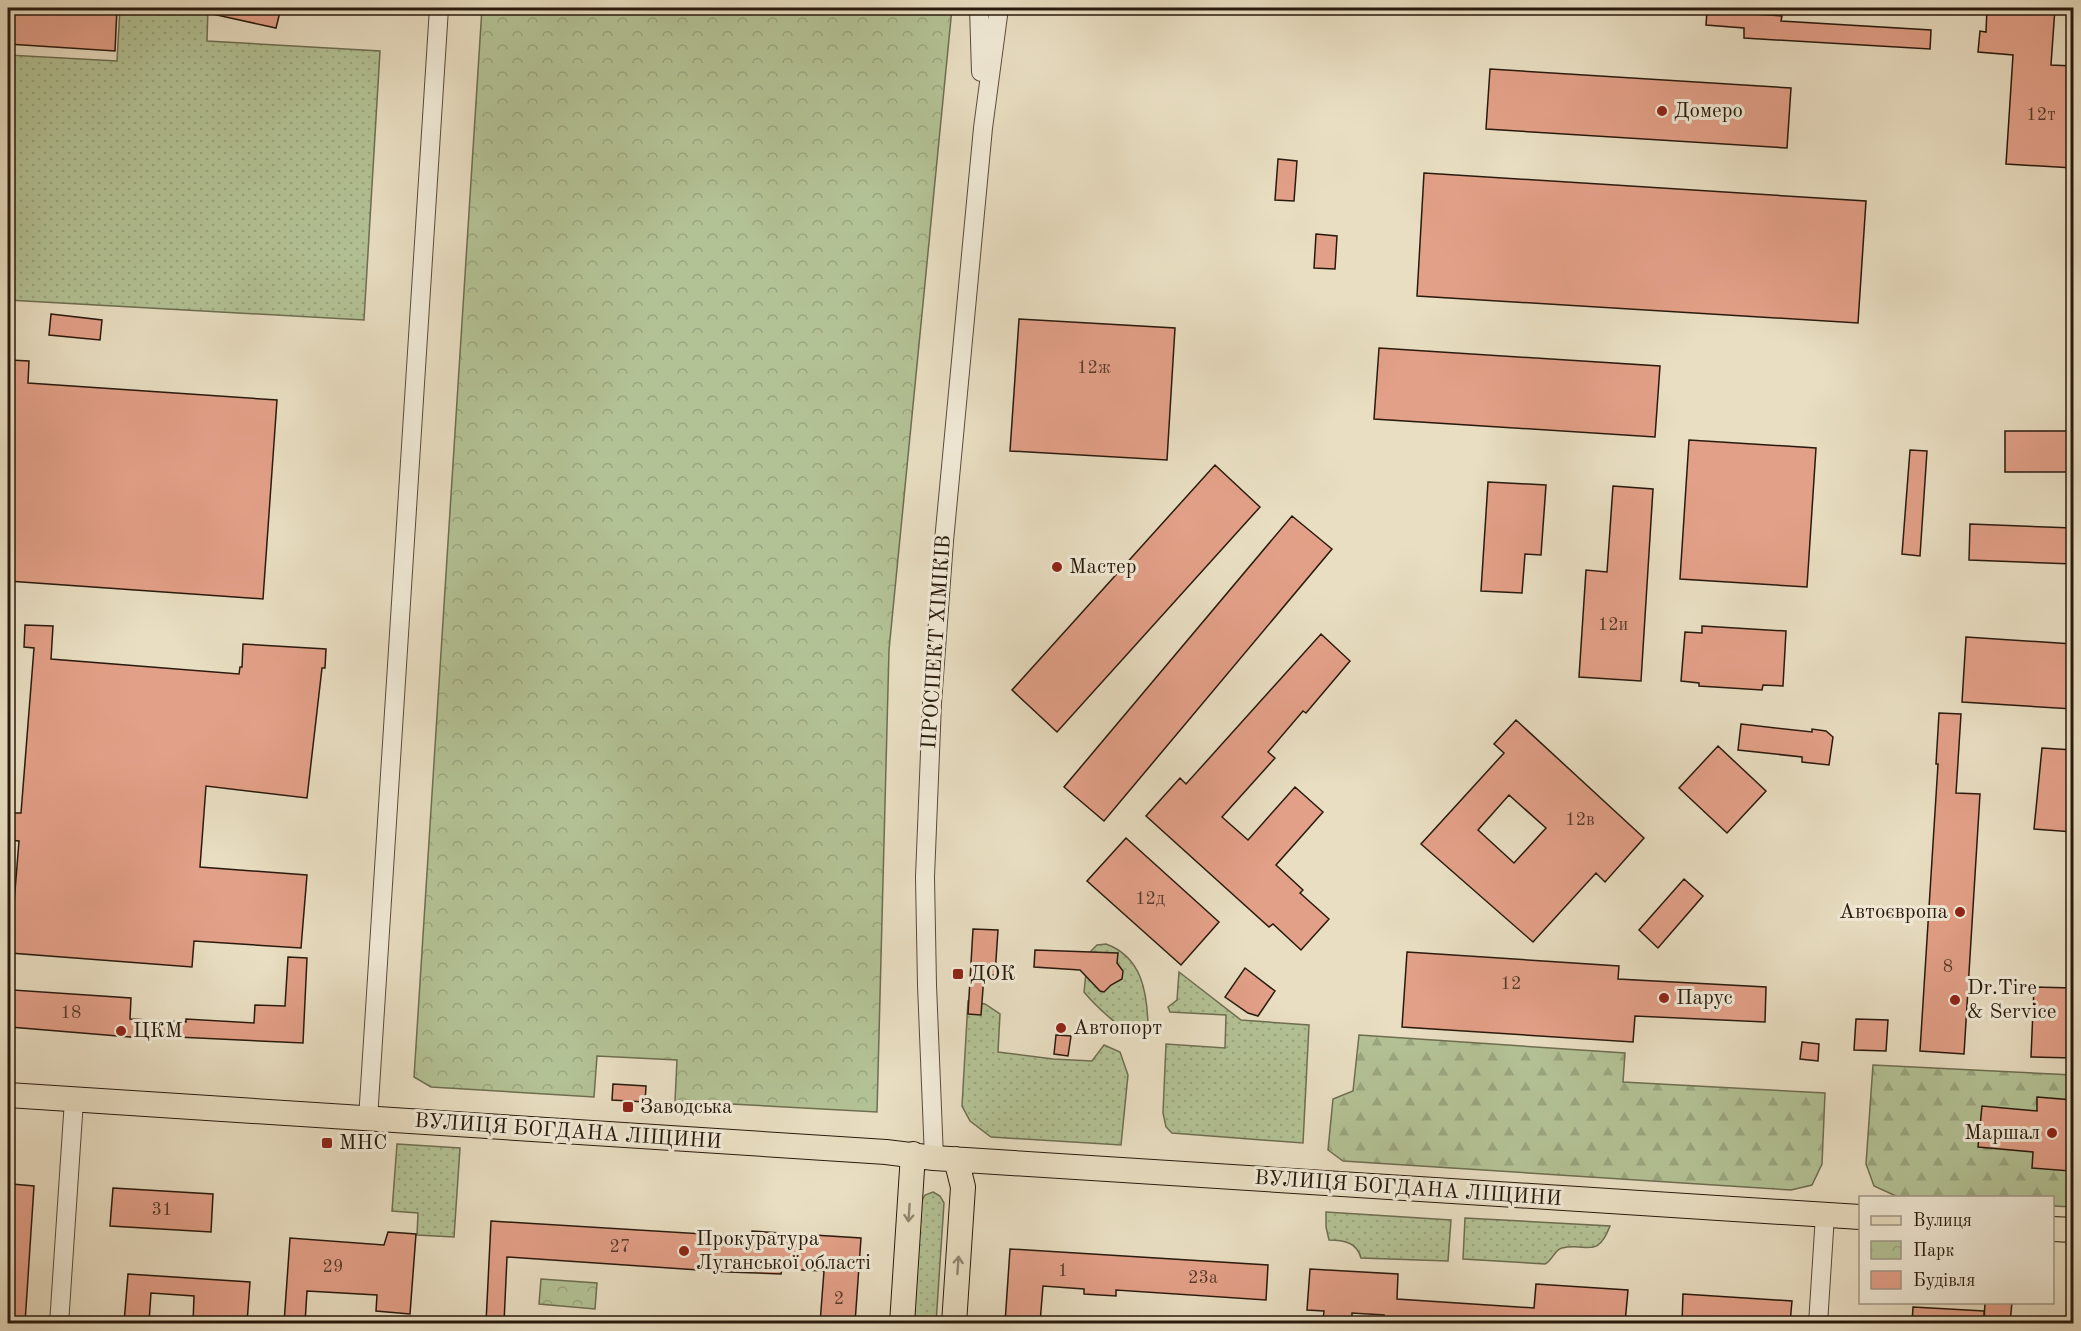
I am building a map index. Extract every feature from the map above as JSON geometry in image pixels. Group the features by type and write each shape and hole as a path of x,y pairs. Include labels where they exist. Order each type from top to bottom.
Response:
{"main road":[{"name":"ВУЛИЦЯ БОГДАНА ЛІЩИНИ","path":"8,1095 1859,1217"},
{"name":"ПРОСПЕКТ ХІМІКІВ","path":"902,1323 935,1157"},
{"name":"ПРОСПЕКТ ХІМІКІВ","path":"935,1157 963,1187 954,1323"},
{"path":"2054,1229 2073,1230"}],"street":[{"path":"368,1119 439,8"},
{"name":"ПРОСПЕКТ ХІМІКІВ","path":"979,8 983,128"},
{"name":"ПРОСПЕКТ ХІМІКІВ","path":"935,1157 927,986 925,877 932,703 943,548 983,128 999,8"},
{"path":"59,1323 74,1100"},
{"path":"1818,1323 1825,1215"}],"green space":[{"path":"120,8 208,8 207,41 380,51 364,320 8,300 8,55 117,61"},
{"path":"482,8 952,8 889,650 877,1112 675,1101 677,1060 597,1056 594,1097 431,1087 414,1077"},
{"path":"1106,944 1128,958 1140,977 1146,1000 1148,1025 1140,1035 1127,1031 1119,1025 1084,992 1088,954 1097,945"},
{"path":"1179,972 1241,1020 1309,1025 1303,1143 1172,1133 1166,1127 1163,1113 1166,1044 1225,1048 1226,1015 1170,1012 1168,1007 1177,1000"},
{"path":"968,1001 985,1004 1000,1014 998,1052 1092,1061 1104,1045 1120,1052 1128,1075 1121,1145 991,1137 970,1121 962,1106"},
{"path":"1359,1035 1625,1053 1623,1082 1825,1093 1822,1164 1812,1185 1791,1190 1343,1161 1328,1150 1333,1099 1353,1091"},
{"path":"1873,1065 2073,1075 2073,1207 2054,1206 2054,1196 1896,1196 1874,1186 1866,1164"},
{"path":"397,1144 460,1148 454,1237 417,1235 418,1213 392,1211"},
{"path":"933,1192 940,1196 944,1203 936,1323 913,1324 921,1202 925,1195"},
{"path":"1326,1212 1451,1220 1448,1261 1361,1258 1353,1245 1344,1241 1329,1240"},
{"path":"1465,1218 1610,1226 1601,1243 1596,1246 1562,1248 1545,1264 1463,1259"},
{"path":"541,1279 597,1283 595,1309 539,1304"}],"building":[{"path":"8,8 80,10 80,8 117,8 115,51 8,44"},
{"path":"213,8 281,8 276,28 212,14"},
{"path":"1987,8 2055,8 2051,65 2073,66 2073,168 2006,164 2013,55 1978,52 1980,31 1986,32"},
{"path":"1707,11 1782,16 1781,21 1931,30 1930,49 1744,38 1744,28 1706,25"},
{"path":"1490,69 1791,88 1787,148 1486,129"},
{"path":"1278,159 1297,161 1294,201 1275,200"},
{"path":"1424,173 1866,201 1858,323 1417,296"},
{"path":"1316,234 1337,236 1335,269 1314,268"},
{"path":"51,314 102,320 100,340 49,335"},
{"path":"1019,319 1175,328 1167,460 1010,451"},
{"path":"1379,348 1660,366 1655,437 1374,419"},
{"path":"10,360 29,361 28,383 277,400 263,599 8,581"},
{"path":"2005,431 2073,431 2073,472 2005,472"},
{"path":"1689,440 1816,448 1807,587 1680,579"},
{"path":"1910,450 1927,451 1920,556 1902,554"},
{"path":"1215,465 1260,507 1057,732 1012,690"},
{"path":"1488,482 1546,485 1541,555 1525,554 1522,593 1481,591"},
{"path":"1613,486 1653,489 1641,681 1579,677 1586,570 1607,572"},
{"path":"1292,516 1332,549 1104,821 1064,787"},
{"path":"1970,524 2073,528 2073,564 1969,560"},
{"path":"25,625 53,626 51,659 239,674 240,667 242,667 243,644 326,649 307,798 206,786 200,867 307,875 301,948 194,941 192,967 10,953 19,841 8,840 8,813 21,813 34,648 24,647"},
{"path":"1702,626 1786,631 1783,686 1763,685 1762,690 1699,686 1699,683 1681,681 1685,632 1702,633"},
{"path":"1321,634 1350,661 1306,713 1303,711 1268,752 1275,758 1222,817 1248,840 1295,787 1323,812 1276,865 1303,890 1300,893 1329,919 1301,950 1273,924 1269,927 1146,816 1180,778 1186,784"},
{"path":"1966,637 2073,644 2073,709 1962,702"},
{"path":"1939,713 1961,714 1956,793 1980,794 1964,1054 1920,1051 1938,764 1936,764"},
{"path":"1516,720 1644,838 1605,882 1596,873 1533,942 1421,844 1504,753 1494,744","holes":["1509,795 1546,828 1514,863 1478,830"]},
{"path":"1741,724 1812,732 1812,729 1826,731 1833,737 1829,765 1802,762 1802,757 1738,750"},
{"path":"1718,746 1766,791 1727,833 1679,788"},
{"path":"2042,748 2073,750 2073,832 2034,829"},
{"path":"1126,838 1219,922 1181,965 1087,881"},
{"path":"1684,879 1703,896 1658,948 1639,930"},
{"path":"973,929 998,930 995,975 984,975 981,1015 968,1014"},
{"path":"1035,950 1118,953 1117,963 1123,971 1122,979 1104,992 1100,991 1080,970 1034,967"},
{"path":"1407,952 1619,966 1618,979 1766,987 1765,1022 1635,1016 1633,1042 1402,1027"},
{"path":"288,957 307,958 303,1043 177,1037 177,1039 142,1038 10,1027 13,990 131,998 130,1019 186,1022 186,1019 254,1023 255,1005 285,1006"},
{"path":"1245,968 1275,991 1258,1016 1248,1013 1225,997"},
{"path":"2034,987 2073,988 2073,1058 2031,1057"},
{"path":"1856,1019 1888,1020 1886,1051 1854,1050"},
{"path":"1056,1035 1071,1036 1068,1056 1054,1054"},
{"path":"1802,1042 1819,1044 1818,1061 1800,1059"},
{"path":"613,1084 646,1086 645,1102 612,1100"},
{"path":"2037,1097 2073,1100 2070,1171 2032,1168 2033,1152 1978,1147 1982,1106 2037,1111"},
{"path":"12,1184 34,1186 25,1323 8,1323 8,1251"},
{"path":"113,1188 213,1194 211,1232 110,1226"},
{"path":"491,1221 752,1237 752,1231 861,1238 855,1323 820,1323 824,1271 782,1269 781,1274 728,1272 507,1257 504,1323 486,1323"},
{"path":"388,1232 416,1234 410,1314 376,1311 377,1295 307,1291 305,1323 284,1323 290,1238 384,1245"},
{"path":"1010,1249 1268,1265 1266,1300 1116,1290 1116,1296 1084,1294 1084,1289 1043,1286 1040,1323 1005,1323"},
{"path":"1310,1269 1398,1274 1397,1299 1534,1308 1536,1284 1628,1290 1625,1323 1383,1323 1384,1315 1352,1313 1352,1322 1323,1320 1324,1311 1307,1310"},
{"path":"128,1274 250,1282 247,1323 193,1323 194,1296 151,1293 149,1323 124,1323"},
{"path":"1683,1294 1792,1301 1790,1323 1682,1323"},
{"path":"1985,1304 2012,1304 2010,1323 1984,1323"},
{"path":"1913,1307 1984,1311 1984,1323 1912,1323"}],"place":[{"name":"Домеро","path":"1662,111"},
{"name":"Мастер","path":"1057,567"},
{"name":"Автоєвропа","path":"1960,912"},
{"name":"ДОК","path":"958,974"},
{"name":"Парус","path":"1664,998"},
{"name":"Dr.Tire & Service","path":"1955,1000"},
{"name":"Автопорт","path":"1061,1028"},
{"name":"ЦКМ","path":"121,1031"},
{"name":"Заводська","path":"628,1107"},
{"name":"Маршал","path":"2052,1133"},
{"name":"МНС","path":"327,1143"},
{"name":"Прокуратура Луганської області","path":"684,1251"}]}
